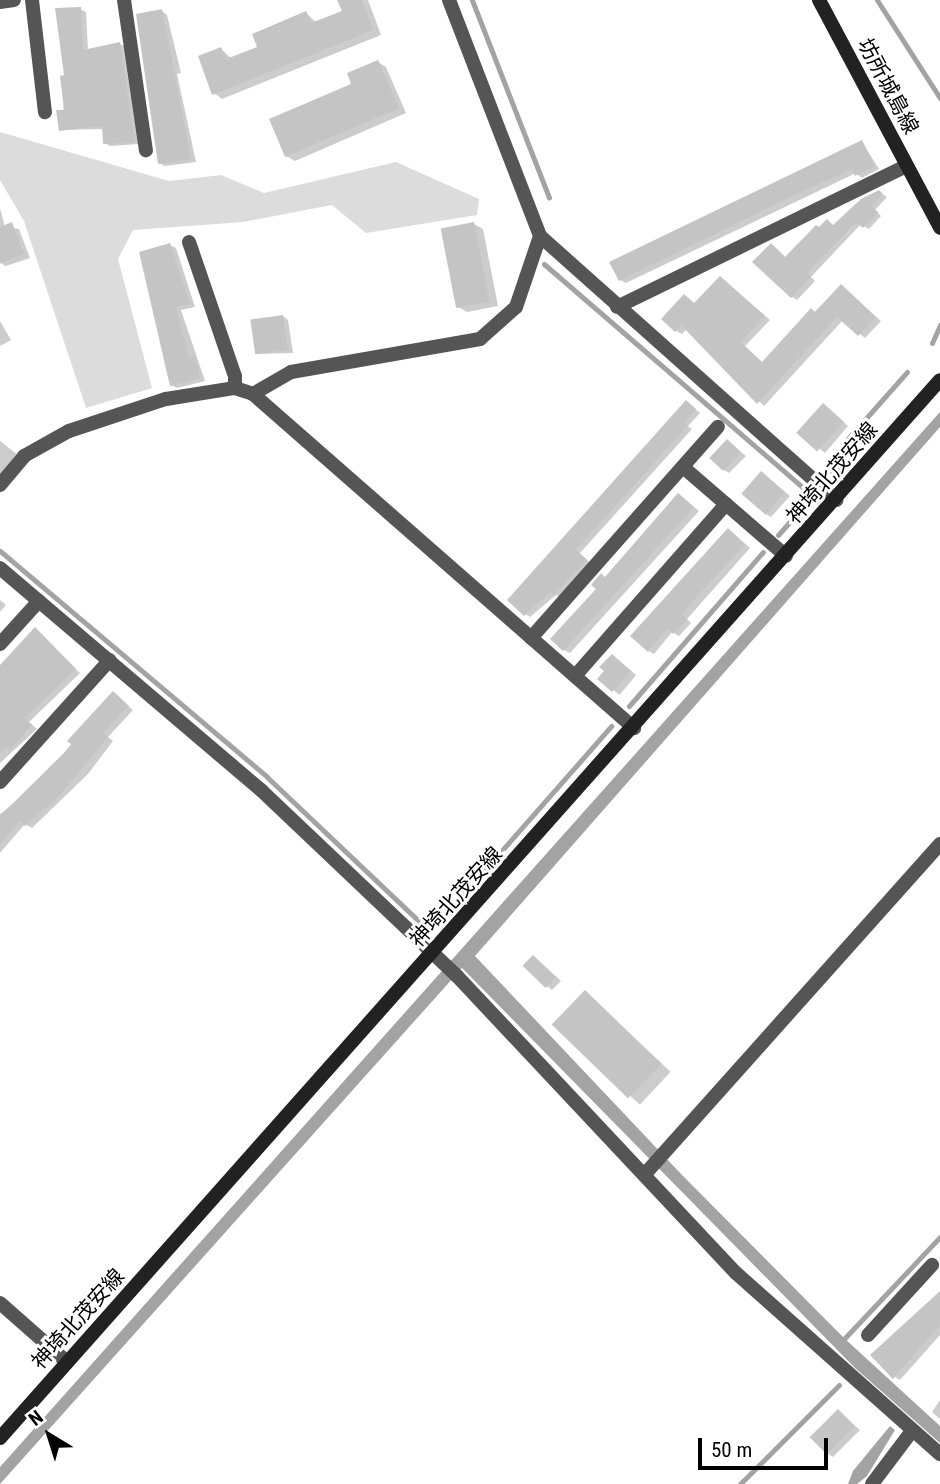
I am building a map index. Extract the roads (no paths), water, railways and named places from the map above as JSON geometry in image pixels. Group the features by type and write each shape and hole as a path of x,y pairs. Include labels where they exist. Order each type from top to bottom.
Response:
{"main road":[{"name":"坊所城島線","path":"819,0 940,228"},
{"name":"神埼北茂安線","path":"0,1438 438,959 634,728 940,380"}],"street":[{"path":"0,2 14,0"},
{"path":"32,0 45,112"},
{"path":"124,0 146,150"},
{"path":"449,0 540,236 836,500"},
{"path":"617,307 906,166"},
{"path":"253,394 291,372 480,339 516,307 540,236"},
{"path":"189,242 235,376 235,388"},
{"path":"0,485 24,456 69,431 166,400 235,388 253,394 634,728"},
{"path":"531,638 718,427"},
{"path":"683,467 786,556"},
{"path":"575,676 726,504"},
{"path":"0,568 262,791 457,976 736,1273 940,1454"},
{"path":"0,644 39,601"},
{"path":"0,782 110,660"},
{"path":"645,1174 940,844"},
{"path":"868,1335 937,1265"},
{"path":"0,1303 67,1362"},
{"path":"872,1484 912,1431"}],"waterway":[{"path":"472,0 549,197"},
{"path":"877,0 940,98"},
{"path":"544,264 816,499"},
{"path":"932,343 940,325"},
{"path":"844,443 907,372"},
{"path":"827,479 840,465"},
{"path":"778,535 816,492"},
{"path":"0,551 267,777 428,930"},
{"path":"629,706 763,552"},
{"path":"439,922 611,726"},
{"path":"841,1342 940,1237"},
{"path":"740,1484 839,1385"}]}
